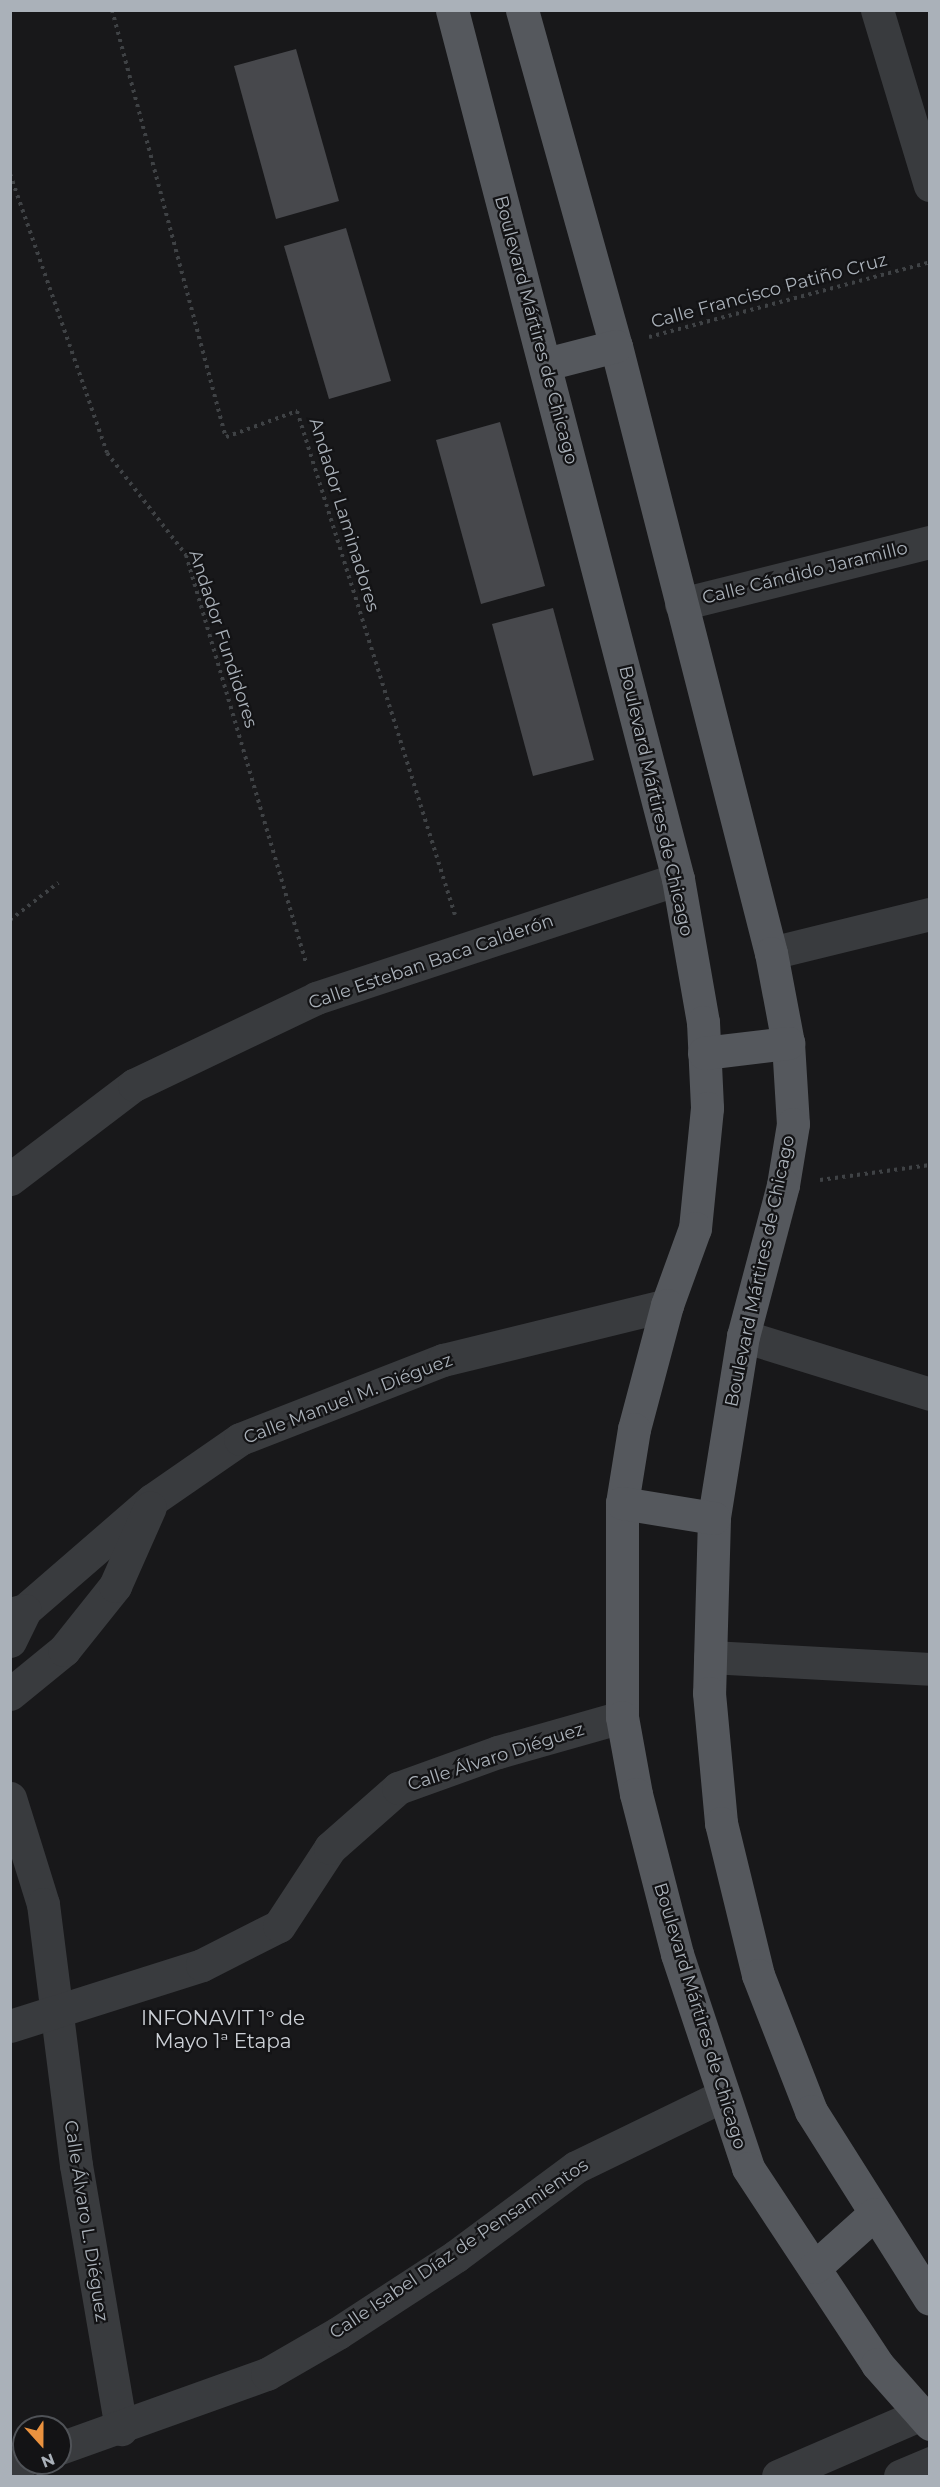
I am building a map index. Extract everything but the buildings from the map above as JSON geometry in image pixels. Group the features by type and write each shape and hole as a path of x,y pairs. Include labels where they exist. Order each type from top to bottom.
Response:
{"main road":[{"name":"Boulevard Mártires de Chicago","path":"453,10 678,879 701,1010 707,1108 695,1228 668,1305 634,1429 622,1503 622,1717 636,1794 677,1954 748,2168 877,2364 924,2419"},
{"name":"Boulevard Mártires de Chicago","path":"522,10 616,346 771,953 788,1043 793,1124 783,1185 743,1336 714,1518 709,1693 721,1823 758,1975 811,2110 874,2214 930,2299"},
{"path":"546,364 616,346"},
{"path":"704,1053 788,1043"},
{"path":"622,1503 714,1518"},
{"path":"815,2267 874,2214"}],"street":[{"path":"877,10 930,184"},
{"name":"Calle Cándido Jaramillo","path":"681,604 930,542"},
{"name":"Calle Esteban Baca Calderón","path":"10,1179 134,1086 316,998 678,879"},
{"path":"771,953 930,914"},
{"name":"Calle Manuel M. Diéguez","path":"18,1612 152,1500 240,1439 442,1360 668,1305"},
{"path":"743,1336 930,1394"},
{"path":"10,1694 64,1650 115,1586 152,1500"},
{"path":"10,1641 18,1612"},
{"path":"710,1657 930,1669"},
{"name":"Calle Álvaro Diéguez","path":"10,2026 202,1965 279,1926 330,1848 398,1788 498,1752 622,1717"},
{"path":"10,1798 43,1904 54,2012"},
{"name":"Calle Álvaro L. Diéguez","path":"54,2012 76,2165 122,2429"},
{"name":"Calle Isabel Díaz de Pensamientos","path":"72,2444 122,2429 267,2374 338,2333 456,2256 576,2167 723,2096"},
{"path":"778,2476 924,2419"},
{"path":"900,2476 930,2463"}],"path":[{"name":"Andador Laminadores","path":"112,10 226,437 297,411 465,950"},
{"name":"Andador Fundidores","path":"10,174 107,453 186,555 316,998"},
{"name":"Calle Francisco Patiño Cruz","path":"616,346 930,262"},
{"path":"10,920 58,883"},
{"path":"783,1185 930,1165"}],"district":[{"name":"INFONAVIT 1º de Mayo 1ª Etapa","path":"223,2030"}]}
